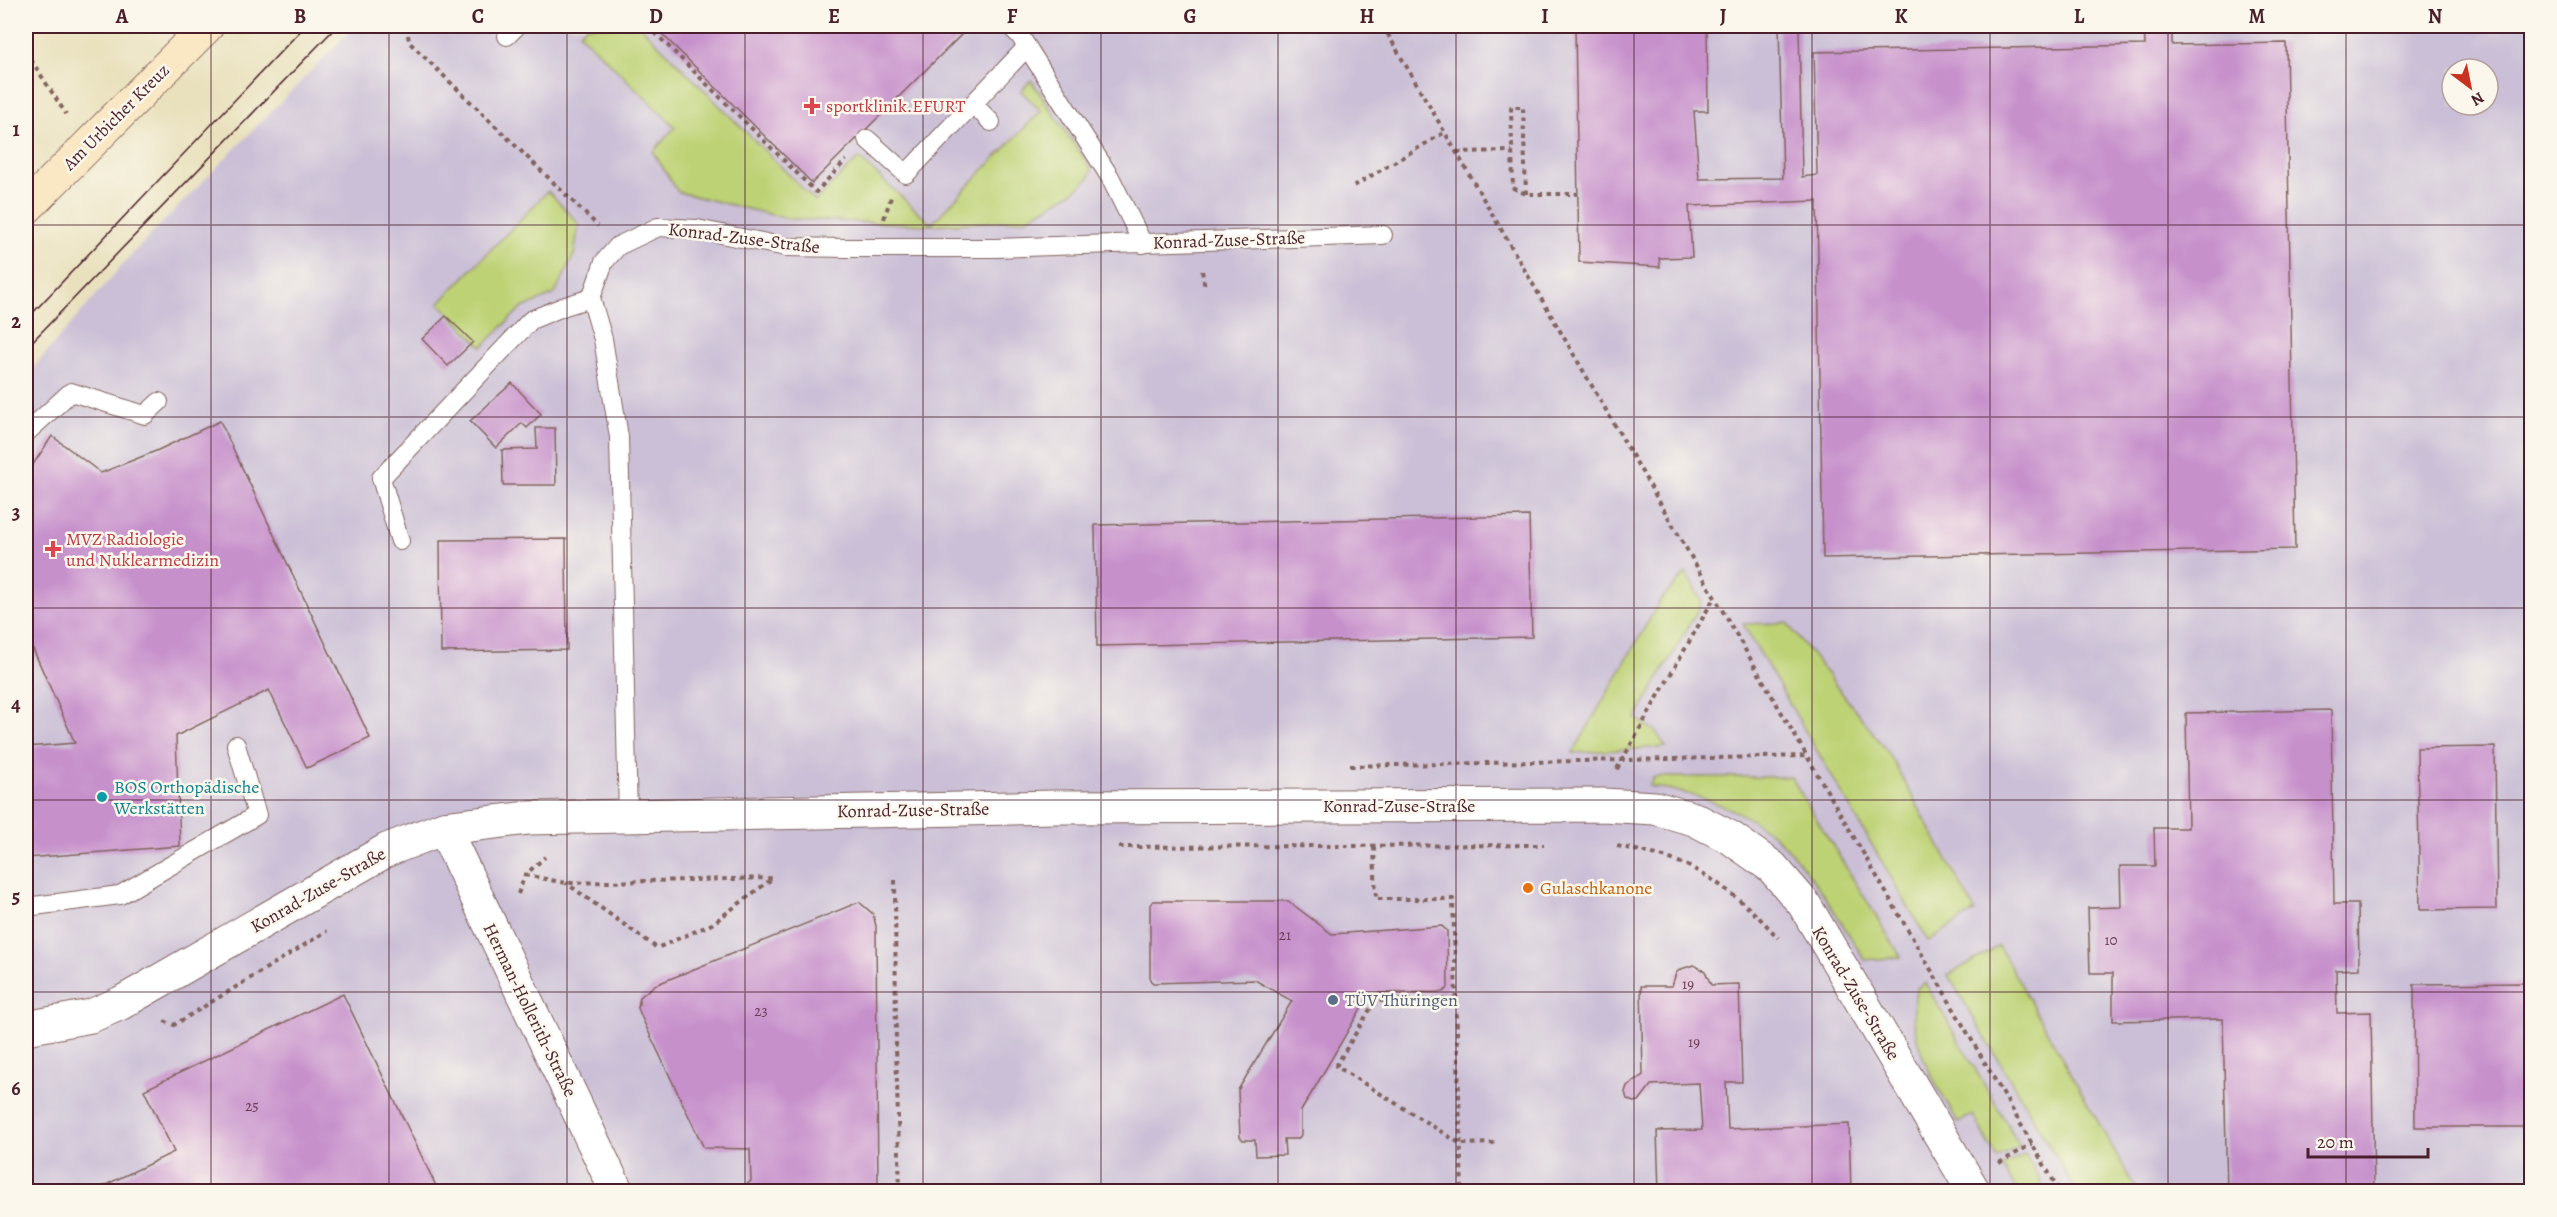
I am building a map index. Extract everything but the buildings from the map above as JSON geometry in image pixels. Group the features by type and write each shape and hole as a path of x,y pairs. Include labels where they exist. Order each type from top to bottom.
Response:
{"main road":[{"name":"Am Urbicher Kreuz","path":"26,208 207,26"}],"street":[{"name":"Konrad-Zuse-Straße","path":"26,1028 90,1016 122,1003 387,850 444,828 528,818 1056,807 1603,805 1655,808 1694,819 1731,838 1772,867 1804,904 1974,1191"},
{"name":"Herman-Hollerith-Straße","path":"444,828 617,1191"}],"lane":[{"path":"1010,26 1027,47 1110,177 1143,244"},
{"path":"867,139 906,174 1027,47"},
{"path":"973,104 991,122"},
{"name":"Konrad-Zuse-Straße","path":"591,298 604,262 618,246 658,227 697,229 786,246 810,247 984,248 1143,244 1256,237 1383,235"},
{"path":"400,541 381,478 531,320 591,298 603,339 619,437 643,816"},
{"path":"26,433 71,392 145,415 159,402"},
{"path":"26,907 120,896 256,815 236,745"}],"path":[{"path":"407,26 409,42 466,95 618,246"},
{"path":"648,26 816,192 867,139"},
{"path":"1383,26 2060,1191"},
{"path":"26,52 61,107"},
{"path":"1526,194 1523,107 1511,107 1514,188 1526,194 1577,194"},
{"path":"1354,186 1445,132"},
{"path":"1457,152 1512,151"},
{"path":"1603,805 1620,759 1714,597"},
{"path":"1620,759 1807,756"},
{"path":"528,818 545,857"},
{"path":"1610,844 1649,852 1689,867 1757,913 1786,946"},
{"path":"1115,847 1546,845"},
{"path":"1374,847 1376,899 1453,899 1462,1191"},
{"path":"517,901 519,887 525,875 545,857 554,856"},
{"path":"525,875 566,883 773,878 712,924 657,948 566,883"},
{"path":"895,880 900,1191"},
{"path":"1456,999 1375,1001 1336,1066 1461,1144 1496,1143"}],"shaded area":[{"path":"355,26 2531,26 2531,1191 26,1192 26,376 130,256"}],"green space":[{"path":"587,26 640,26 815,201 859,158 931,224 1041,111 1021,91 1031,80 1092,170 1088,179 1073,192 1027,219 994,222 928,225 789,219 678,192 653,152 675,127 579,33"},
{"path":"548,191 579,224 574,255 555,294 520,309 482,347 439,303"},
{"path":"1686,573 1702,603 1636,718 1656,732 1666,747 1573,753 1660,601"},
{"path":"1787,623 1888,752 1975,911 1928,941 1743,624"},
{"path":"1654,777 1791,777 1901,957 1865,960 1810,876 1775,837 1743,815 1725,806 1668,789 1649,786"},
{"path":"1999,946 2137,1191 2076,1191 1948,975"},
{"path":"1925,983 2020,1146 1997,1158 1973,1115 1958,1122 1924,1058 1914,1024 1914,1006 1917,988"},
{"path":"2025,1154 2046,1191 2017,1191 2002,1166"}],"tram line":[{"path":"26,320 305,26"},
{"path":"26,348 337,26"}],"place":[{"name":"sportklinik.EFURT","path":"812,106"},
{"name":"MVZ Radiologie und Nuklearmedizin","path":"53,549"},
{"name":"BOS Orthopädische Werkstätten","path":"102,797"},
{"name":"Gulaschkanone","path":"1528,888"},
{"name":"TÜV Thüringen","path":"1333,1000"}]}
